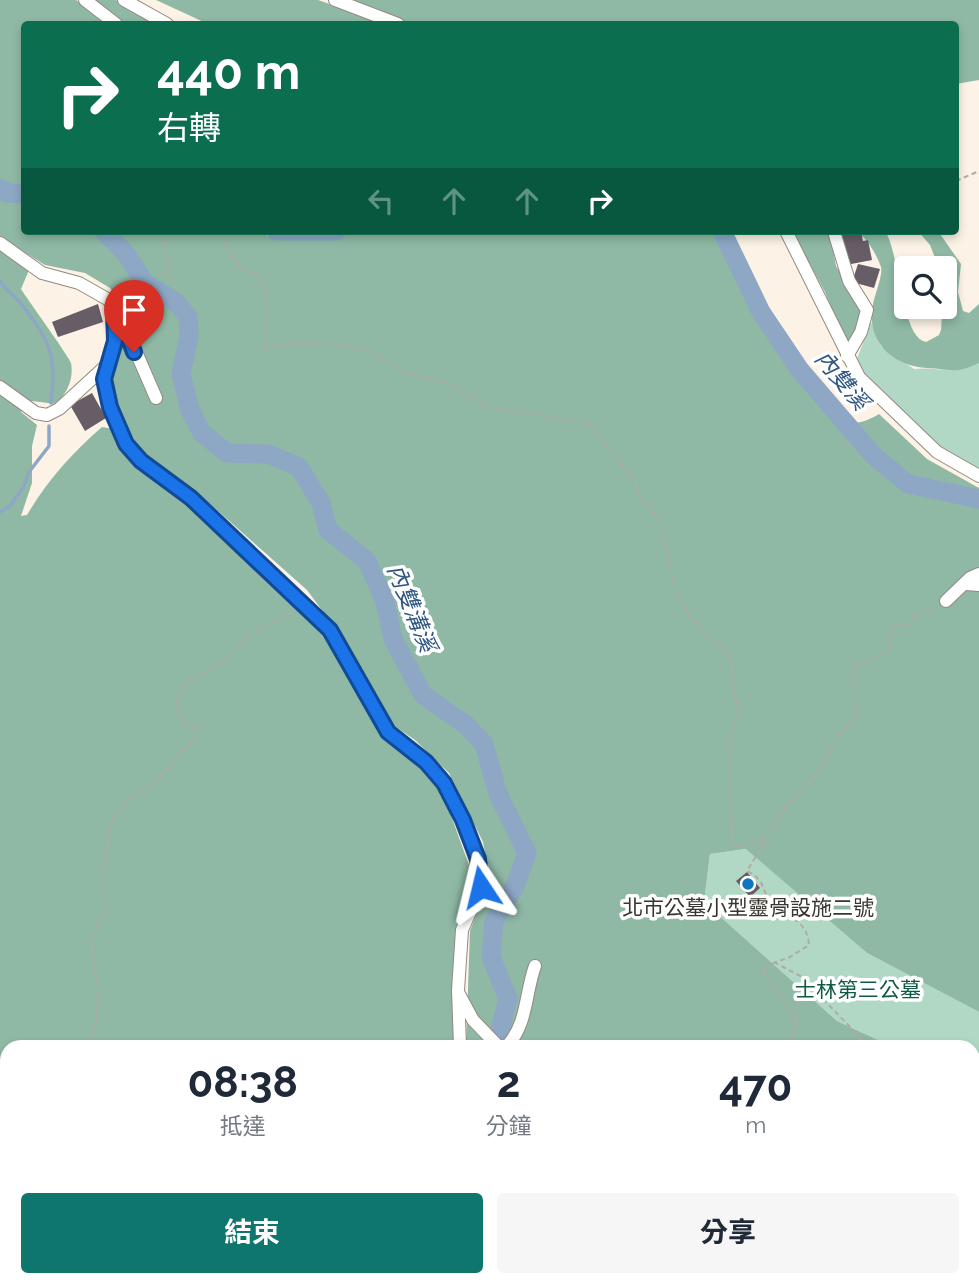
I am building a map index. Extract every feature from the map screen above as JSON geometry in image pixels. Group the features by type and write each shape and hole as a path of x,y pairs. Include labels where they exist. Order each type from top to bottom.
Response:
{"street":[{"path":"85,0 112,21"},
{"path":"124,0 162,21"},
{"path":"335,0 390,21"},
{"path":"788,235 823,300 859,377 936,452 979,476"},
{"path":"835,235 849,281 867,310 861,332 847,356"},
{"path":"0,243 42,273 97,291 109,300 114,311 115,341 104,379 110,407 126,444 141,461 191,498 330,630 388,732 426,762 444,783 463,820 478,859 481,887 463,930 458,990 460,1040"},
{"path":"114,311 120,315 156,398"},
{"path":"0,387 36,413 47,415 59,409 108,364"},
{"path":"946,601 973,585 970,578 979,574"},
{"path":"510,1040 529,1002 530,981 535,967"},
{"path":"458,990 473,1020 491,1040"}],"path":[{"path":"959,180 979,171"},
{"path":"165,235 163,244 168,260 165,275 176,280"},
{"path":"226,235 225,242 240,268 257,274 262,283 268,329 264,349 307,342 365,349 407,373 450,384 486,407 588,423 606,441 633,478 642,500 660,522 677,593 693,620 731,658 735,699 741,711 729,736 732,842 735,847 766,839"},
{"path":"796,1025 785,1001 764,975 765,966 790,957 809,945 808,934 801,922 773,904 766,894 766,886 757,875 747,871 778,824 790,800 820,772 838,736 852,723 857,705 853,668 863,661 885,655 891,648 891,630 901,624 906,626 915,615 943,607 946,601"},
{"path":"91,1040 96,1020 98,989 91,941 106,908 103,884 111,822 128,799 151,786 197,736 200,728 185,724 176,706 182,686 223,662 250,634 304,604"},
{"path":"773,961 804,978 807,987"},
{"path":"790,1040 796,1025 798,995 807,987"},
{"path":"807,987 814,989 861,1040"}],"green space":[{"path":"0,0 76,0 103,21 21,21 21,235 727,235 734,256 835,414 846,421 857,423 879,414 927,459 979,488 979,1012 867,953 746,849 710,854 704,902 837,1021 878,1040 466,1040 470,931 490,879 483,842 449,773 415,740 393,725 336,629 307,590 200,495 141,451 130,436 116,407 113,388 112,368 122,338 123,320 120,302 110,288 85,273 45,265 0,237"},
{"path":"89,0 116,0 150,21 116,21"},
{"path":"156,0 318,0 378,21 202,21"},
{"path":"351,0 979,0 979,80 959,83 959,21 404,21"},
{"path":"794,235 831,235 836,266 865,311 848,348 825,292"},
{"path":"861,235 887,235 894,257 894,319 909,319 918,337 926,342 939,335 942,319 957,319 957,258 961,264 958,292 963,311 969,313 979,304 979,363 959,370 915,366 893,357 884,349 873,329 873,304 881,267 871,247"},
{"path":"921,235 941,235 955,256 934,256"},
{"path":"0,248 29,270 21,289 69,359 72,369 69,385 56,404 32,401 22,407 21,412 37,425 32,446 32,483 21,516 27,515 70,457 91,437 102,427 114,429 327,633 383,735 422,764 440,785 475,882 458,927 453,1040 0,1040"},
{"path":"871,322 881,346 914,369 954,370 979,363 979,469 965,464 931,441 895,408 855,364"},
{"name":"士林第三公墓","path":"747,849 867,953 979,1012 979,1040 878,1040 837,1021 704,902 710,854"}],"building":[{"path":"840,235 862,235 863,241 868,240 872,260 846,265"},
{"path":"858,264 880,269 874,288 852,282"},
{"path":"98,304 103,322 58,337 52,322"},
{"path":"835,360 843,370 830,381 822,371"},
{"path":"92,393 106,418 85,431 70,405"},
{"name":"北市公墓小型靈骨設施二號","path":"747,872 760,888 750,897 736,881"}],"waterway":[{"name":"內雙溪","path":"0,188 7,193 21,194"},
{"name":"內雙溝溪","path":"108,235 127,255 145,283 176,302 188,317 189,336 181,374 190,410 202,433 227,453 269,454 299,467 321,503 328,530 367,561 385,602 393,639 423,695 466,725 484,744 498,794 527,853 515,886 494,921 491,957 508,999 498,1040"},
{"name":"內雙溪","path":"724,235 761,312 800,370 873,455 908,484 979,499"},
{"path":"0,281 23,306 46,341 53,373 51,403"},
{"path":"0,512 10,506 23,488 29,472 49,446 49,426"}],"place":[{"name":"北市公墓小型靈骨設施二號","path":"748,884"}],"route":[{"path":"134,352 120,315 114,311 115,341 104,379 110,407 126,444 141,461 191,498 330,630 388,732 426,762 444,783 463,820 478,859 481,887"}]}
